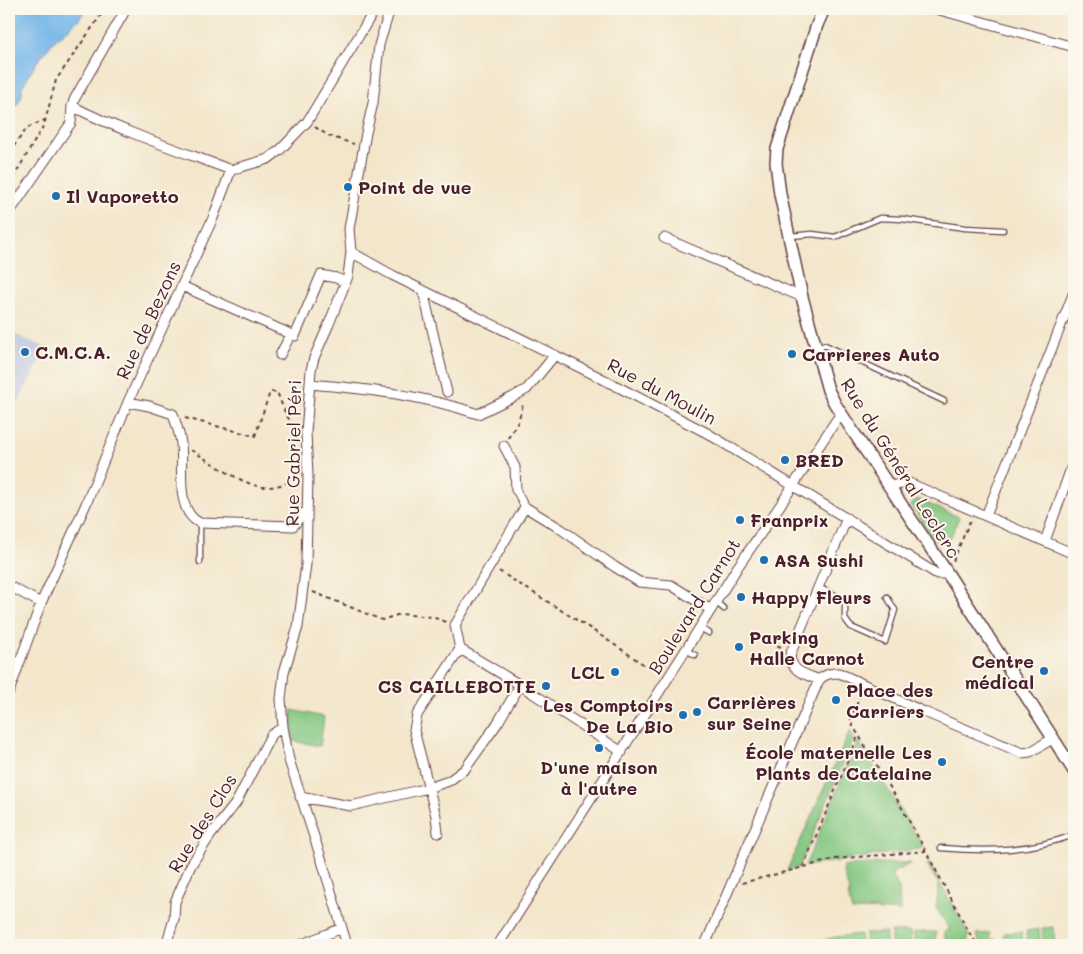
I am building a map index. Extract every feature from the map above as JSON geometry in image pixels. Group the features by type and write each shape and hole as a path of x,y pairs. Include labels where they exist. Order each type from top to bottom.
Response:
{"street":[{"path":"9,213 71,123 72,106 75,98 126,9"},
{"path":"72,106 152,141 231,170 268,159 280,150 308,122 375,9"},
{"name":"Rue Gabriel Péri","path":"347,945 289,760 283,727 281,699 284,672 298,627 306,564 308,476 306,432 311,370 314,358 348,276 351,252 349,229 373,103 379,45 390,9"},
{"name":"Rue du Général Leclerc","path":"824,9 817,25 777,149 776,163 780,194 802,297 828,390 888,486 948,574 1074,771"},
{"path":"936,9 1074,47"},
{"name":"Rue de Bezons","path":"9,692 41,603 86,504 128,402 213,218 231,170"},
{"path":"664,238 802,297"},
{"name":"Rue du Moulin","path":"351,252 423,291 555,355 713,436 937,574 948,574"},
{"path":"182,286 295,336 322,275 346,282"},
{"path":"423,291 447,392"},
{"path":"986,516 1074,292"},
{"path":"280,355 291,334"},
{"path":"310,384 360,388 417,397 478,414 527,389 555,355"},
{"path":"128,402 149,406 172,414 181,444 181,470 186,508 194,520 200,523 293,526 302,514 307,511"},
{"name":"Boulevard Carnot","path":"498,945 754,542 837,419 843,416"},
{"path":"504,446 515,467 516,490 525,507 639,582 671,585 713,606"},
{"path":"1045,541 1074,460"},
{"path":"888,486 909,483 1074,554"},
{"path":"438,833 436,816 414,730 417,715 460,648 455,625 525,507"},
{"path":"819,680 795,669 791,662 791,653 847,518"},
{"path":"9,586 41,603"},
{"path":"460,648 622,752"},
{"path":"705,945 819,680 824,676 831,673 839,673 1022,754 1030,752 1054,738"},
{"path":"300,797 351,806 428,788 449,781 465,769 497,724 520,685"},
{"name":"Rue des Clos","path":"166,945 174,919 175,902 190,865 236,803 271,735 283,727"},
{"path":"300,945 342,928"}],"lane":[{"path":"789,236 812,234 835,237 880,218 902,219 965,228 1003,230"},
{"path":"816,349 825,345 944,400"},
{"path":"200,523 200,562"},
{"path":"818,587 845,600 845,619 851,627 884,642 895,610 887,597"},
{"path":"713,606 724,609"},
{"path":"700,628 709,633"},
{"path":"686,650 695,655"},
{"path":"940,848 1010,850 1036,846 1074,835"}],"path":[{"path":"9,185 44,125 56,80 105,9"},
{"path":"9,153 27,128 45,120"},
{"path":"308,122 329,136 364,147"},
{"path":"504,446 518,422 523,407 523,391"},
{"path":"172,414 255,436 270,392 277,392 284,411 292,424 306,432"},
{"path":"181,444 230,474 263,488 308,476"},
{"path":"948,574 974,511"},
{"path":"491,566 646,666"},
{"path":"303,588 382,620 400,614 432,617 455,625"},
{"path":"770,642 791,653"},
{"path":"864,684 850,721 894,791 970,934 978,945"},
{"path":"803,867 858,736"},
{"path":"731,886 835,859 926,851"},
{"path":"1054,945 1074,941"}],"shaded area":[{"path":"9,332 47,348 13,411 9,409"}],"green space":[{"path":"917,499 959,517 951,537 938,546 911,505"},
{"path":"292,710 324,717 320,746 293,741"},
{"path":"850,731 854,738 799,867 787,870"},
{"path":"858,741 924,848 805,866"},
{"path":"911,863 891,874 899,888 900,911 878,911 877,909 852,911 848,895 850,895 842,867"},
{"path":"929,863 968,933 967,945 945,945 945,931 950,930 936,908 939,885 927,864"},
{"path":"1053,927 1055,943 1044,945 1042,928"},
{"path":"1039,929 1041,945 1027,945 1026,931"},
{"path":"886,932 886,945 866,945 865,934"},
{"path":"891,932 910,932 911,945 891,945"},
{"path":"914,932 936,932 935,945 914,945"},
{"path":"1022,932 1023,945 1005,945 1004,933"},
{"path":"990,933 990,939 996,939 997,945 982,945 976,934"},
{"path":"860,934 862,945 803,945 836,937"}],"water":[{"path":"9,9 86,9 79,19 55,40 37,62 22,87 22,95 17,105 9,107"}],"place":[{"name":"Point de vue","path":"348,187"},
{"name":"Il Vaporetto","path":"56,196"},
{"name":"C.M.C.A.","path":"25,352"},
{"name":"Carrieres Auto","path":"792,354"},
{"name":"BRED","path":"785,460"},
{"name":"Franprix","path":"740,520"},
{"name":"ASA Sushi","path":"764,560"},
{"name":"Happy Fleurs","path":"741,597"},
{"name":"Parking Halle Carnot","path":"739,647"},
{"name":"Centre médical","path":"1044,671"},
{"name":"LCL","path":"615,672"},
{"name":"CS CAILLEBOTTE","path":"546,686"},
{"name":"Place des Carriers","path":"836,700"},
{"name":"Carrières sur Seine","path":"697,712"},
{"name":"Les Comptoirs De La Bio","path":"683,715"},
{"name":"D'une maison à l'autre","path":"599,748"},
{"name":"École maternelle Les Plants de Catelaine","path":"942,762"}]}
